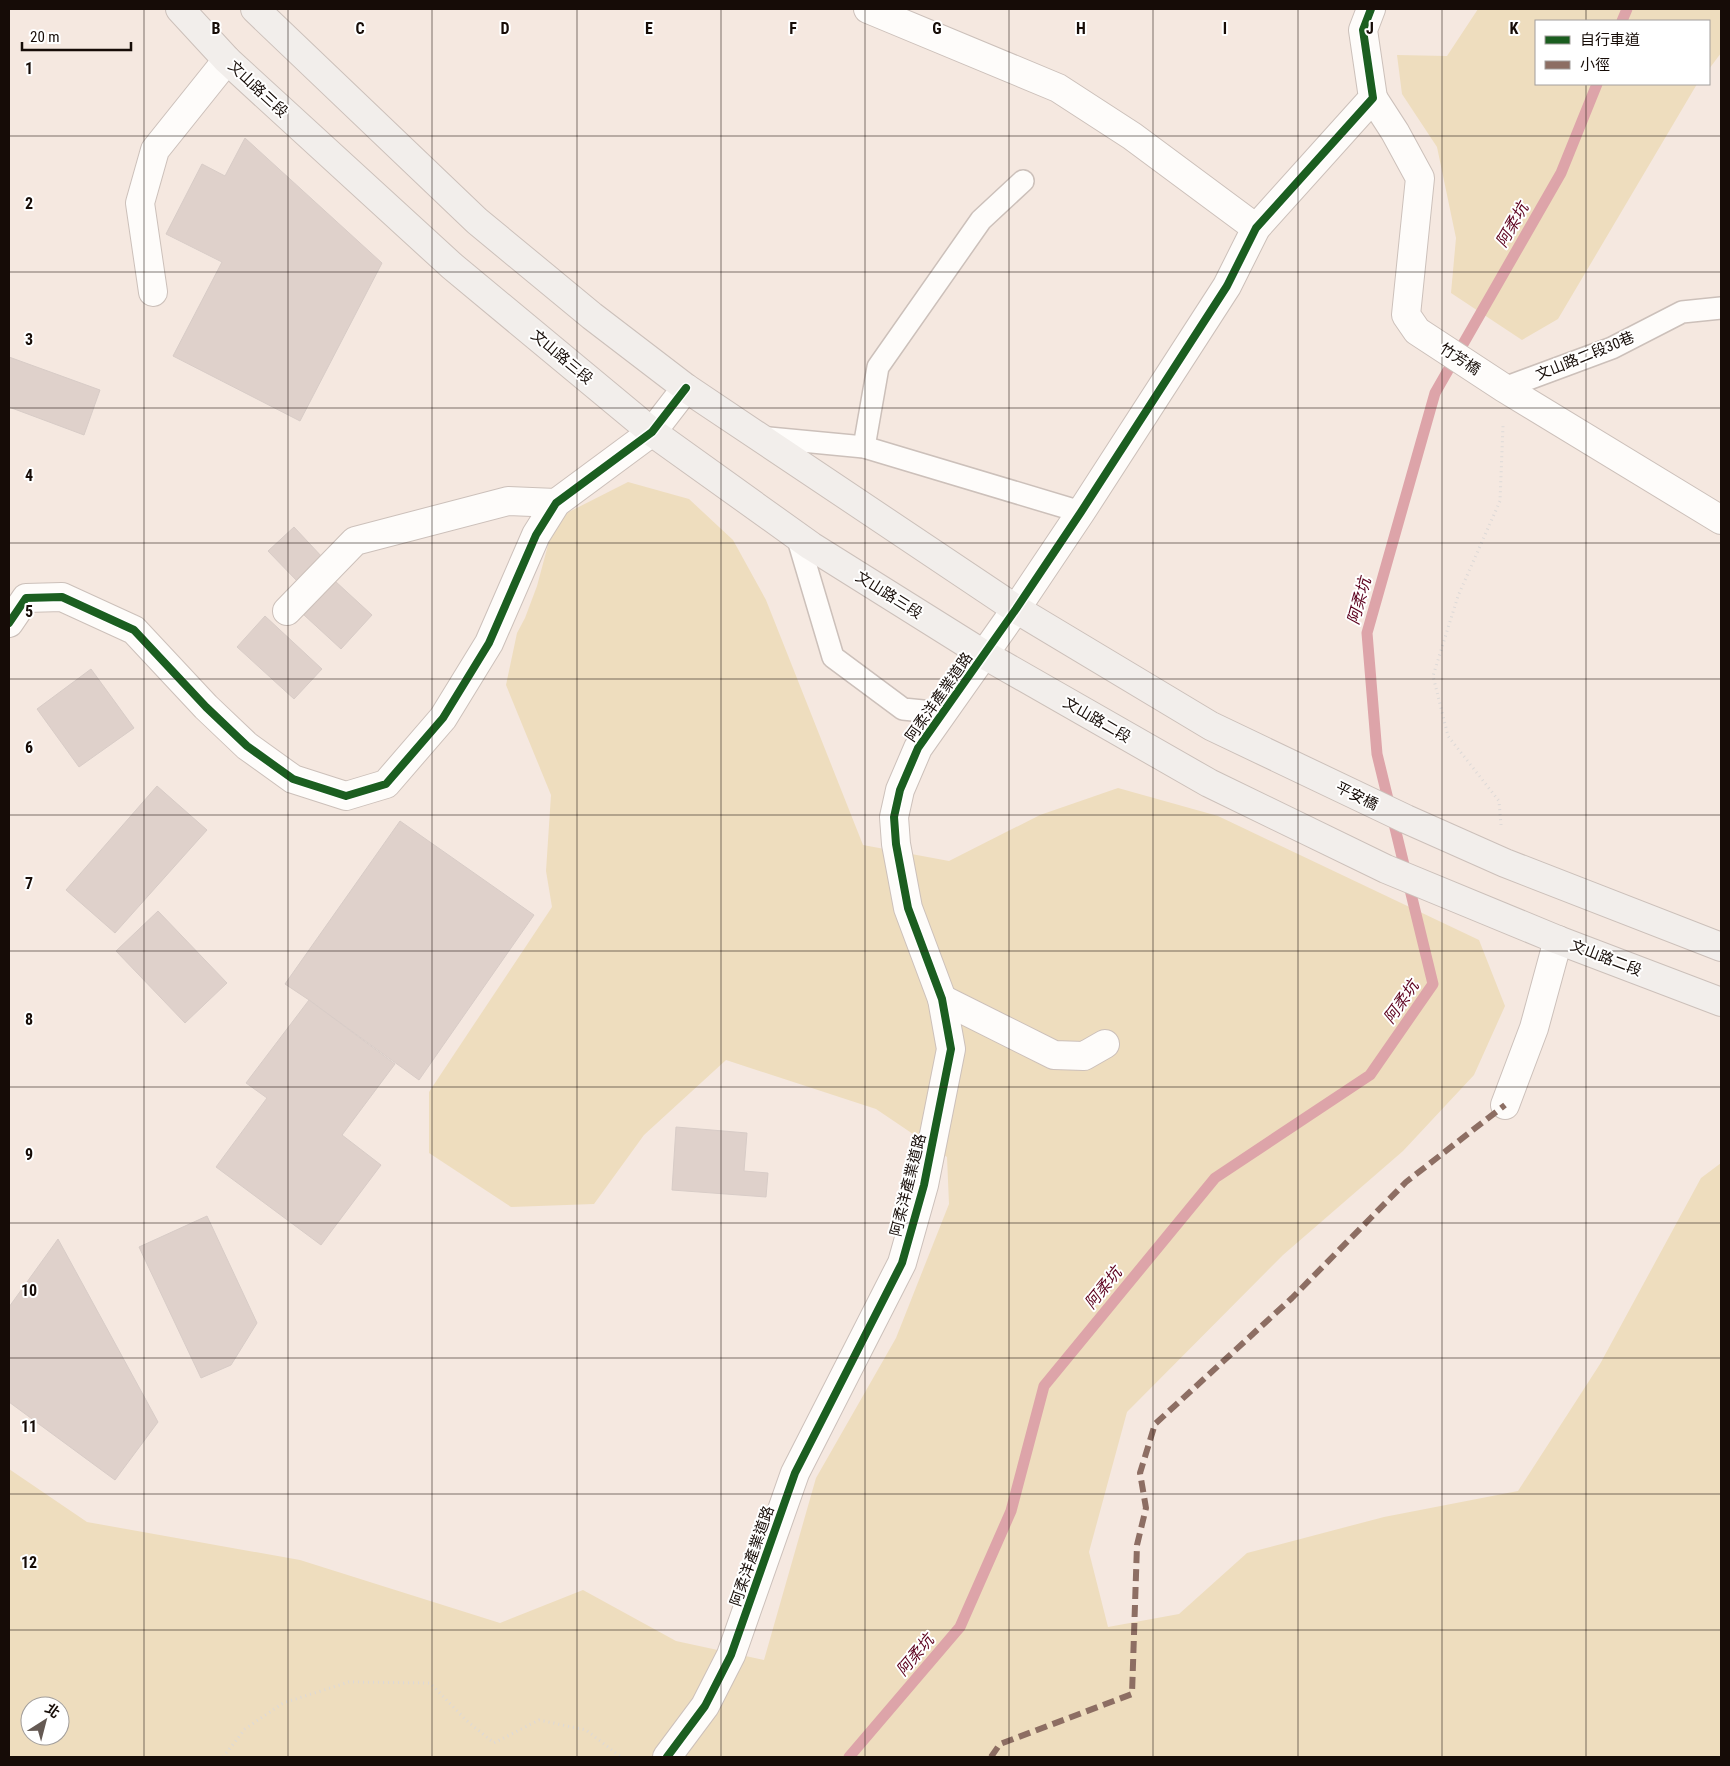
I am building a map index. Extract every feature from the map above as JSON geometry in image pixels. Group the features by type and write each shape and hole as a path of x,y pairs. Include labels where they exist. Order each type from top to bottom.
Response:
{"main road":[{"name":"文山路三段","path":"180,9 227,60 452,266 652,432 797,536 985,655"},
{"path":"255,9 477,221 592,316 686,388 1016,609"},
{"name":"平安橋","path":"1016,609 1211,726 1406,819 1505,862"},
{"name":"文山路二段","path":"985,655 1209,783 1386,869 1558,940 1721,1002"},
{"path":"1505,862 1721,947"}],"street":[{"path":"868,9 1058,88 1132,136 1256,228"},
{"path":"1371,9 1363,30 1373,98"},
{"path":"153,292 140,203 155,150 227,60"},
{"name":"阿柔洋產業道路","path":"667,1757 705,1706 731,1654 795,1473 902,1263 924,1185 951,1049 942,999 908,908 896,844 894,817 900,790 918,748 985,655 1081,512 1226,286 1256,228 1373,98"},
{"name":"竹芳橋","path":"1373,98 1395,132 1420,178 1406,315 1417,331 1504,388 1721,520"},
{"path":"9,623 26,598 62,598 134,630 206,707 247,746 293,779 346,796 386,784 443,718 489,643 536,535 556,503 652,432 686,388"},
{"path":"287,611 355,541 508,501 556,503"},
{"path":"1505,1106 1534,1028 1558,940"},
{"path":"942,999 1054,1054 1084,1056 1105,1044"}],"lane":[{"path":"864,447 878,368 980,220 1022,181"},
{"name":"文山路二段30巷","path":"1504,388 1612,348 1682,312 1721,308"},
{"path":"758,437 864,447 1081,512"},
{"path":"797,536 833,657 902,709 943,713"}],"path":[{"path":"1504,388 1500,501 1458,596 1433,676 1448,736 1498,801 1505,862"},
{"path":"223,1757 245,1729 283,1703 349,1682 430,1683 467,1722 494,1743 539,1720 586,1730 621,1757"}],"shaded area":[{"path":"1478,9 1721,9 1721,53 1710,68 1710,20 1535,20 1535,85 1696,85 1558,319 1522,340 1451,293 1456,238 1437,147 1402,94 1397,55 1447,56"},
{"path":"628,482 689,499 733,540 766,600 863,845 949,861 1040,815 1118,788 1218,816 1479,940 1505,1006 1474,1075 1403,1151 1283,1255 1127,1412 1089,1552 1108,1627 1179,1614 1247,1553 1384,1517 1518,1491 1600,1364 1701,1178 1721,1163 1721,1757 9,1757 9,1469 87,1522 300,1560 500,1623 583,1590 676,1641 764,1660 816,1478 896,1338 949,1204 947,1157 876,1109 726,1060 644,1135 594,1204 511,1207 429,1153 429,1092 552,907 546,871 551,795 506,685 517,633 537,586 555,519"}],"building":[{"path":"245,138 382,263 300,421 173,356 222,262 166,234 202,164 225,176"},
{"path":"9,357 100,390 84,435 9,407"},
{"path":"294,527 323,558 298,582 268,551"},
{"path":"335,581 372,615 341,649 304,615"},
{"path":"265,616 322,669 294,699 237,647"},
{"path":"91,669 134,728 79,767 37,709"},
{"path":"157,786 207,830 115,933 66,890"},
{"path":"400,821 534,915 419,1080 285,984"},
{"path":"158,911 227,983 185,1023 116,951"},
{"path":"309,1000 395,1064 342,1135 381,1165 321,1245 216,1167 267,1098 246,1083"},
{"path":"676,1127 747,1133 744,1171 768,1173 766,1197 672,1190"},
{"path":"207,1216 257,1323 231,1365 201,1378 139,1247"},
{"path":"58,1239 158,1422 115,1480 9,1402 9,1307"}],"waterway":[{"name":"阿柔坑","path":"1622,20 1627,9"},
{"name":"阿柔坑","path":"849,1757 960,1627 1011,1511 1044,1386 1215,1178 1370,1075 1433,984 1377,754 1367,633 1435,393 1561,173 1597,85"}],"marked path":[{"path":"991,1757 1000,1744 1132,1694 1137,1545 1146,1508 1140,1473 1155,1424 1292,1298 1406,1182 1505,1105"}],"cycle path":[{"path":"667,1757 705,1706 731,1655 795,1473 902,1263 924,1185 951,1049 942,999 908,908 896,844 894,817 900,790 918,748 1016,609 1081,512 1227,286 1256,228 1373,98 1363,30 1371,9"},
{"path":"9,623 26,598 62,597 134,630 206,707 247,746 293,779 346,796 386,784 443,718 489,643 536,535 556,503 652,432 686,388"}]}
